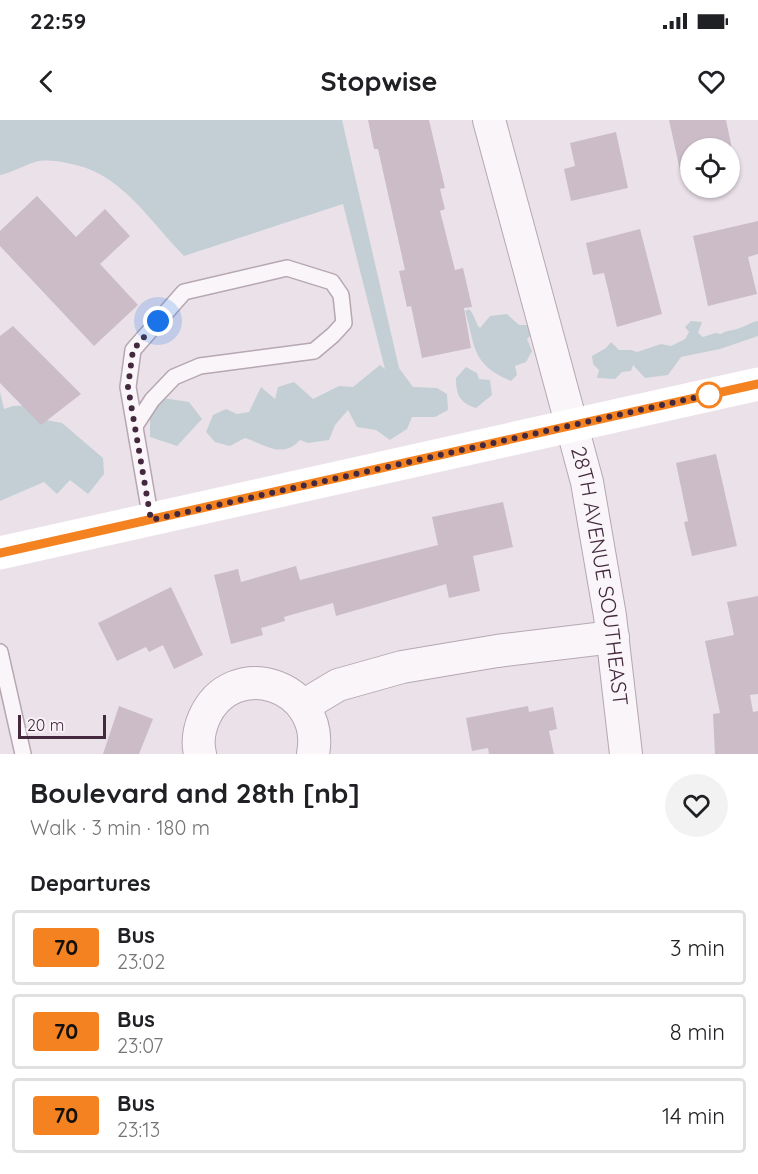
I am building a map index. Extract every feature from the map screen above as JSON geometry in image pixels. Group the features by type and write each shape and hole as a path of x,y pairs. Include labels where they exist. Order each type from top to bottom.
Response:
{"street":[{"name":"28TH AVENUE SOUTHEAST","path":"489,120 587,482 613,636 626,754"},
{"path":"0,553 758,384"},
{"path":"303,706 338,685 402,667 497,651 613,636"},
{"path":"200,754 198,747 200,728 207,710 219,696 235,687 254,683 272,685 289,693 303,706 312,723 315,743 313,754"}],"lane":[{"path":"135,426 152,400 174,377 201,366 314,351 344,323 341,295 332,282 288,268 184,292 133,350 128,387 151,520"},
{"path":"0,651 23,754"}],"shaded area":[{"path":"0,120 342,120 399,368 413,387 437,388 447,394 448,410 435,417 412,417 407,429 390,440 376,430 357,427 348,410 335,425 329,440 308,443 300,440 287,449 280,450 245,438 230,446 215,442 206,432 213,415 226,409 237,414 249,412 261,387 275,399 278,387 294,382 313,399 339,386 353,387 380,365 385,369 343,204 184,256 133,199 103,176 86,168 60,162 39,161 0,175"},
{"path":"469,309 480,328 490,316 507,314 519,325 527,325 534,332 527,339 532,351 526,362 515,366 517,375 511,381 488,368 477,354 465,311"},
{"path":"691,321 702,322 698,333 703,337 715,333 721,334 758,321 758,336 720,349 681,357 668,375 645,378 633,365 631,371 622,372 615,379 597,378 599,370 593,364 592,356 606,348 611,342 619,350 637,352 661,344 671,346 685,339 689,332 685,327"},
{"path":"466,367 477,373 479,379 490,380 492,395 476,408 466,404 460,398 457,389 456,378"},
{"path":"0,392 4,409 13,406 36,405 41,419 62,423 103,458 104,474 88,494 70,480 57,494 44,482 0,501"},
{"path":"163,398 189,402 202,419 177,446 150,437 150,414"}],"building":[{"path":"368,120 429,120 445,188 440,189 445,209 440,211 455,270 463,268 472,307 464,308 471,348 422,358 411,306 407,307 399,271 405,270 378,149 374,149"},
{"path":"669,120 726,120 730,138 680,138 680,170"},
{"path":"616,132 628,188 571,201 564,169 575,166 570,143"},
{"path":"37,196 76,237 105,209 130,236 100,264 138,305 94,346 0,246 0,231"},
{"path":"758,221 758,254 748,257 757,294 708,306 693,236"},
{"path":"640,229 662,314 617,327 604,273 593,275 586,243"},
{"path":"13,326 81,394 41,425 0,383 0,336"},
{"path":"716,454 737,546 692,556 684,522 688,521 676,463"},
{"path":"503,502 513,547 473,556 480,591 449,598 446,584 336,616 333,603 284,617 285,621 261,628 263,635 231,644 214,575 238,569 241,582 296,566 300,580 438,545 432,517"},
{"path":"171,587 203,655 174,669 163,645 149,652 146,647 117,661 98,623"},
{"path":"758,596 758,694 750,695 753,712 758,711 758,754 715,754 713,714 720,713 705,641 734,635 727,602"},
{"path":"119,706 153,719 139,754 103,754"},
{"path":"528,706 529,712 553,707 557,729 549,731 554,754 489,754 488,748 472,751 466,718"}],"bus line":[{"name":"70","path":"0,553 758,384"}],"route":[{"path":"158,321 133,350 128,387 151,520 711,394 709,395"}]}
